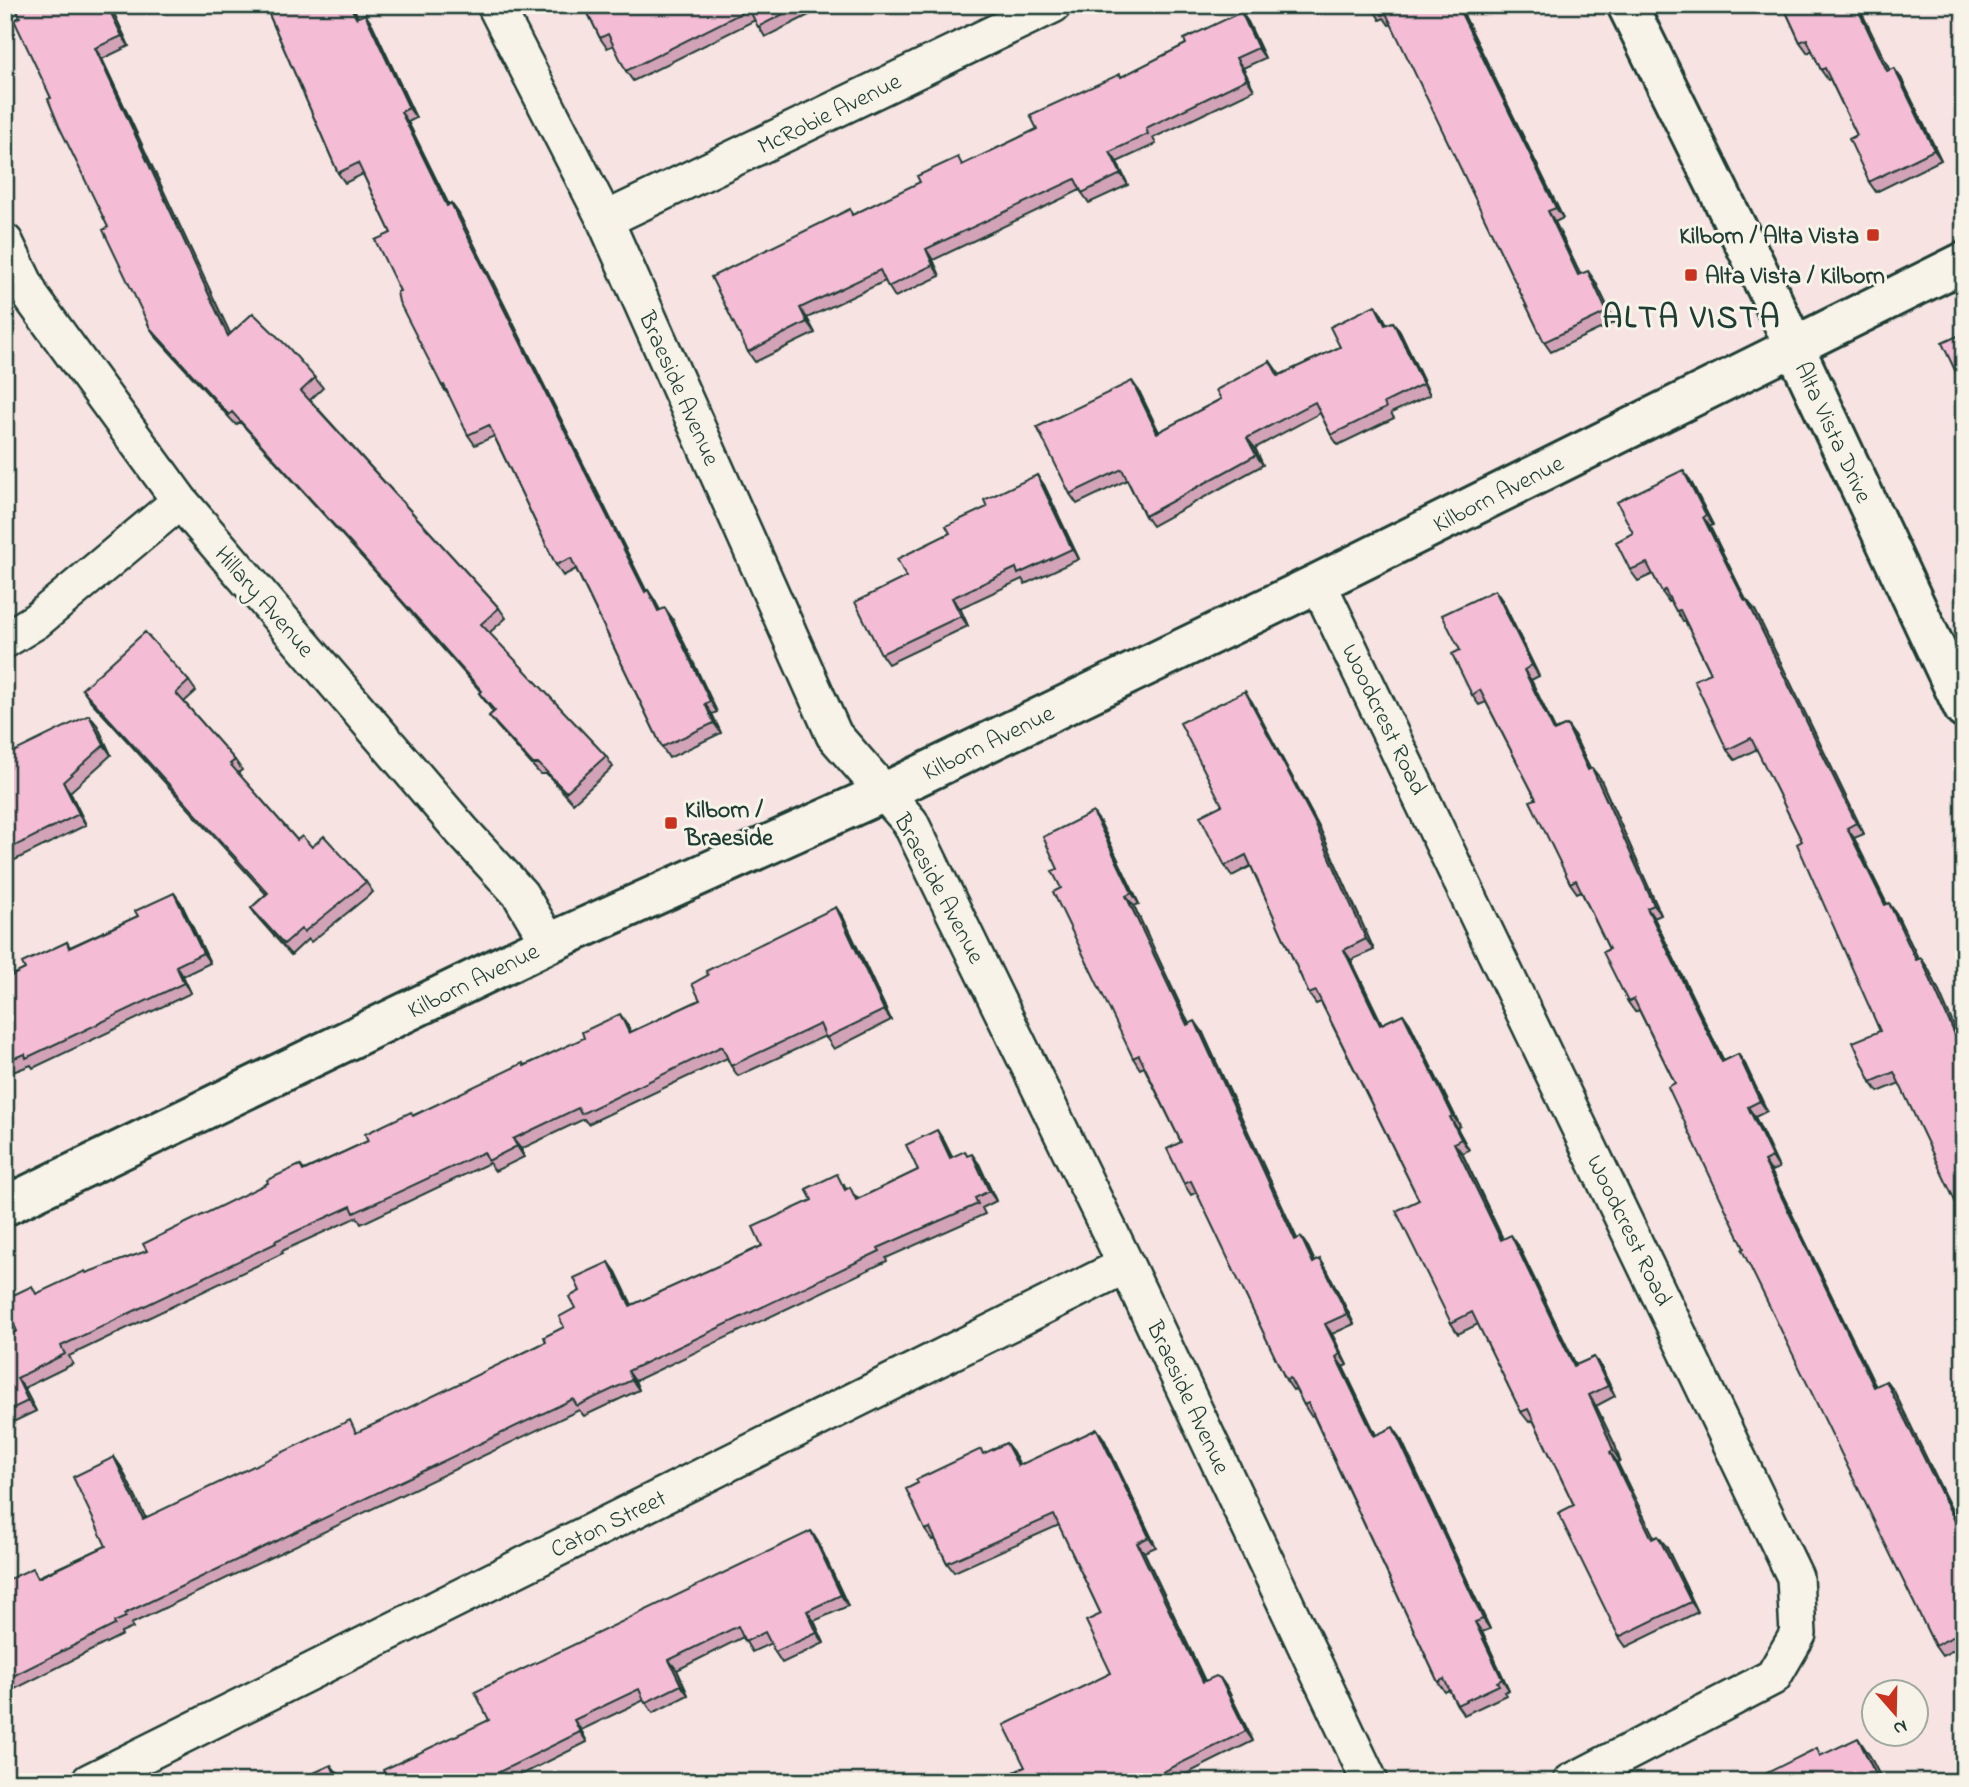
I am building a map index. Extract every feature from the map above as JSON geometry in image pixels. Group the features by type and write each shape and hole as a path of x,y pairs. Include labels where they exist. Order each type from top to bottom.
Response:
{"street":[{"name":"Braeside Avenue","path":"495,5 605,220 834,735 910,821 1126,1265 1370,1782"},
{"name":"McRobie Avenue","path":"605,220 1053,5"},
{"name":"Alta Vista Drive","path":"1628,5 1794,346 1964,709"},
{"name":"Hillary Avenue","path":"5,242 33,298 180,501 462,831 520,894 549,943"},
{"name":"Kilborn Avenue","path":"5,1206 549,943 885,792 1318,583 1964,262"},
{"path":"5,640 36,621 180,501"},
{"name":"Woodcrest Road","path":"1318,583 1795,1577 1798,1634 1773,1677 1571,1782"},
{"name":"Caton Street","path":"89,1782 1126,1265"}],"building":[{"path":"15,5 107,5 122,36 95,48 228,336 253,313 288,347 315,378 301,391 499,608 481,624 606,756 566,792 539,764 533,764 489,716 495,711 479,693 482,691 232,412 229,415 150,328 103,230 108,227 59,126 48,99 51,98 14,20 20,17"},
{"path":"265,5 350,5 356,18 365,14 409,108 401,112 447,206 451,203 645,592 648,590 658,611 665,608 710,701 705,704 714,723 662,747 571,558 556,565 489,425 468,435 399,302 397,292 400,291 375,240 391,233 358,163 338,173"},
{"path":"584,5 801,5 758,27 749,9 626,71 608,34 600,38"},
{"path":"1371,5 1457,5 1556,208 1548,211 1578,275 1588,271 1607,312 1544,342 1386,13 1382,15 1378,7 1373,10"},
{"path":"1783,5 1856,5 1887,71 1894,68 1934,150 1869,182 1849,139 1857,135 1825,68 1821,70 1807,39 1800,42"},
{"path":"1241,12 1258,48 1236,58 1247,79 1146,128 1148,134 1110,152 1121,174 1082,193 1075,179 926,249 933,265 888,287 880,270 800,308 807,322 748,352 711,277 850,209 852,215 920,182 917,176 958,157 962,165 1037,129 1030,115 1120,74 1121,77 1186,44 1184,39"},
{"path":"1375,305 1385,325 1393,322 1423,384 1384,403 1386,408 1331,435 1315,402 1247,438 1256,455 1145,516 1122,469 1070,494 1037,427 1132,381 1157,433 1221,399 1216,390 1270,361 1278,376 1340,347 1330,327"},
{"path":"1964,333 1964,389 1942,343"},
{"path":"1683,470 1706,515 1703,517 1745,601 1747,600 1856,823 1847,828 1885,905 1889,903 1916,960 1921,958 1964,1055 1964,1220 1894,1072 1871,1082 1853,1042 1880,1031 1797,844 1802,841 1751,738 1727,750 1694,680 1711,673 1680,610 1676,611 1665,590 1662,592 1647,563 1630,570 1616,542 1633,533 1617,502"},
{"path":"1037,475 1072,549 1018,574 1016,568 952,598 961,616 881,654 855,602 906,577 897,559 950,533 946,526 987,507 984,500"},
{"path":"1495,590 1532,665 1524,670 1554,731 1567,725 1588,770 1592,768 1654,905 1647,908 1722,1062 1738,1054 1760,1101 1748,1107 1772,1157 1764,1161 1874,1387 1886,1381 1959,1529 1964,1526 1964,1631 1935,1646 1742,1250 1744,1248 1668,1087 1675,1083 1634,999 1628,1002 1603,952 1609,949 1576,880 1570,883 1530,801 1536,799 1480,690 1472,695 1452,654 1460,650 1442,615"},
{"path":"145,632 189,681 176,693 235,760 230,764 297,840 302,836 312,847 324,836 366,882 304,932 301,929 284,944 251,908 268,893 82,689"},
{"path":"1245,691 1314,821 1366,939 1344,950 1380,1025 1403,1014 1453,1116 1450,1117 1461,1139 1454,1143 1501,1240 1511,1235 1574,1366 1594,1357 1608,1386 1589,1395 1613,1450 1610,1452 1652,1539 1658,1536 1691,1602 1619,1637 1558,1513 1574,1505 1528,1409 1521,1412 1472,1312 1451,1323 1396,1211 1419,1200 1316,991 1309,994 1246,855 1225,866 1200,816 1222,805 1180,723"},
{"path":"89,715 104,745 63,782 79,814 5,851 5,756"},
{"path":"1093,812 1132,893 1126,896 1187,1025 1195,1021 1295,1240 1301,1237 1313,1263 1320,1259 1347,1314 1325,1324 1340,1354 1336,1357 1374,1436 1393,1427 1483,1619 1475,1622 1502,1679 1497,1682 1499,1685 1457,1705 1444,1679 1438,1682 1308,1403 1304,1405 1290,1378 1286,1380 1191,1181 1184,1184 1167,1149 1181,1142 1139,1055 1133,1058 1053,892 1061,888 1052,871 1058,869 1043,837"},
{"path":"174,893 203,953 176,966 184,983 26,1058 25,1054 5,1061 5,979 25,969 22,963 67,942 69,948 138,916 135,911"},
{"path":"836,907 884,1010 826,1038 820,1024 731,1066 722,1046 581,1114 578,1108 513,1139 517,1146 488,1161 484,1152 354,1213 351,1206 61,1346 65,1354 17,1378 28,1401 5,1412 5,1337 17,1331 5,1307 5,1299 32,1286 36,1294 85,1271 86,1273 147,1251 143,1244 268,1183 267,1180 300,1165 303,1171 368,1141 365,1134 411,1112 413,1116 523,1063 524,1066 584,1038 582,1032 620,1014 629,1033 700,1000 692,984 708,975 706,971"},
{"path":"937,1130 950,1158 965,1151 967,1156 972,1154 989,1191 975,1198 978,1204 878,1248 880,1251 628,1371 632,1380 577,1406 573,1399 124,1614 126,1617 114,1622 115,1625 5,1680 5,1592 8,1591 5,1581 33,1568 38,1578 106,1546 73,1477 114,1457 143,1519 350,1420 356,1433 546,1342 544,1337 564,1327 559,1317 575,1308 569,1297 580,1291 574,1278 609,1262 630,1306 762,1246 753,1227 812,1200 806,1189 837,1174 845,1190 850,1187 856,1200 918,1170 906,1145"},
{"path":"1097,1429 1149,1537 1137,1543 1203,1682 1216,1676 1220,1678 1246,1731 1147,1780 1145,1776 1134,1782 994,1782 1025,1767 1004,1725 1111,1673 1086,1621 1101,1614 1054,1515 947,1563 930,1528 925,1530 906,1489 918,1483 916,1480 981,1449 983,1454 1006,1443 1018,1466"},
{"path":"811,1531 841,1595 807,1611 817,1633 775,1652 765,1632 745,1642 738,1626 669,1660 681,1685 645,1703 639,1689 574,1720 580,1732 483,1780 484,1782 388,1782 383,1770 489,1720 475,1692"},
{"path":"1858,1738 1860,1748 1863,1748 1879,1782 1749,1782 1817,1748 1820,1756"},
{"path":"331,1765 339,1782 294,1782"}],"place":[{"name":"Kilborn / Alta Vista","path":"1873,235"},
{"name":"Alta Vista / Kilborn","path":"1691,275"},
{"name":"Kilborn / Braeside","path":"671,823"}],"district":[{"name":"ALTA VISTA","path":"1692,316"}]}
